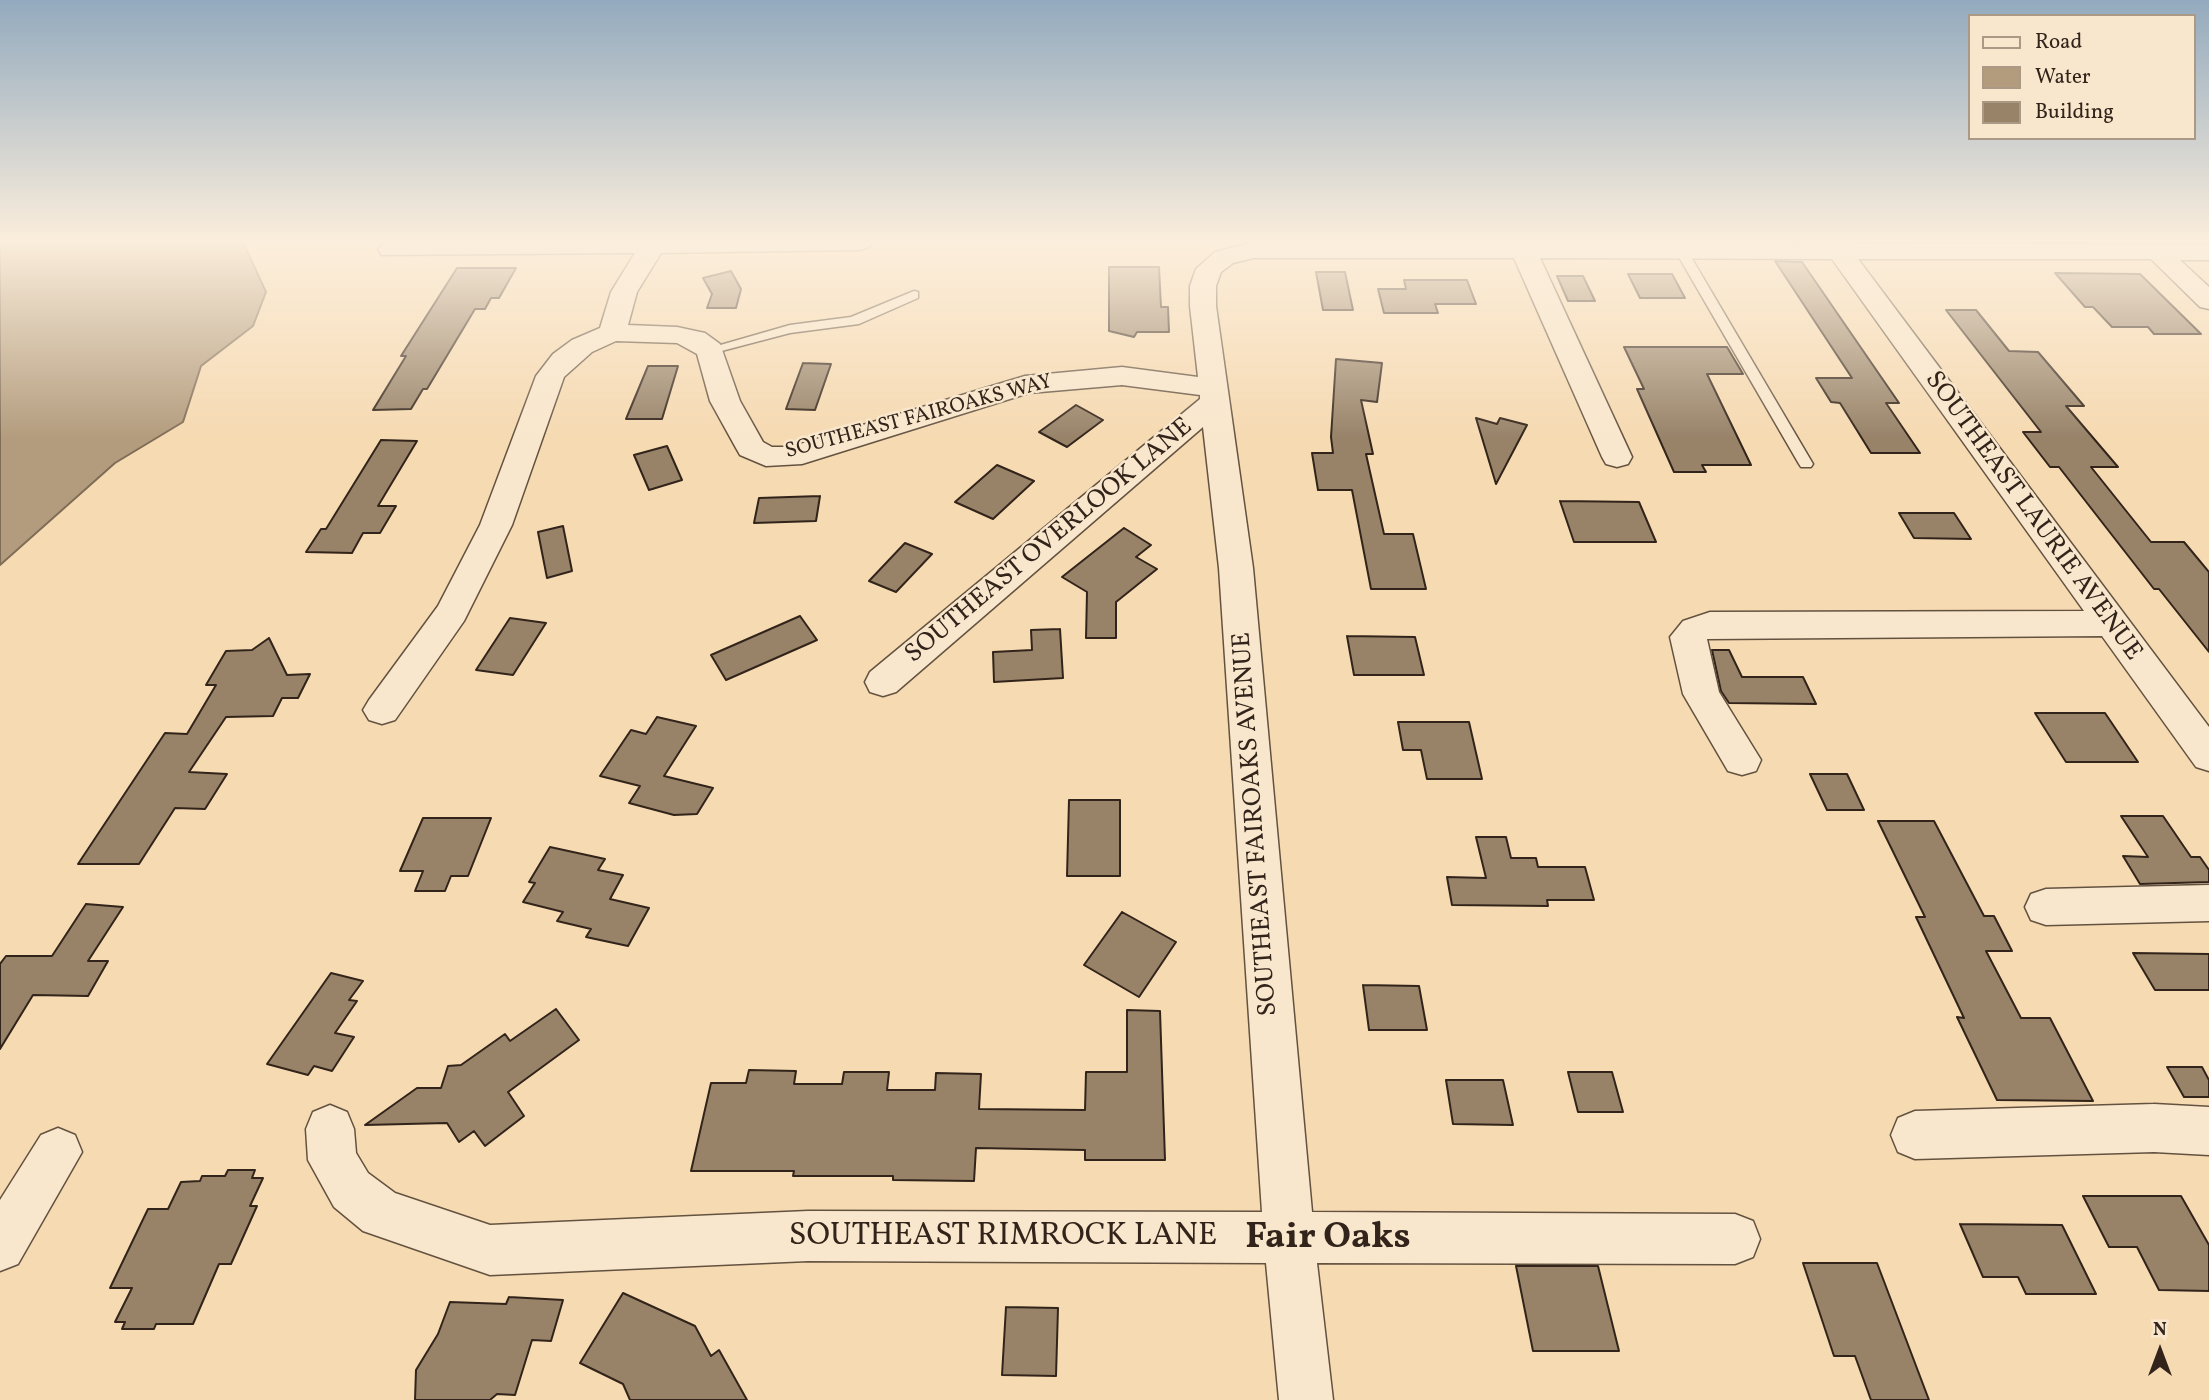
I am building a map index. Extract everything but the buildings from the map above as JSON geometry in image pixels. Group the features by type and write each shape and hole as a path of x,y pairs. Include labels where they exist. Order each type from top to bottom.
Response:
{"street":[{"path":"612,333 620,307"},
{"name":"SOUTHEAST FAIROAKS AVENUE","path":"1205,307 1236,568 1289,1239 1306,1400"},
{"path":"1550,307 1617,457"},
{"name":"SOUTHEAST LAURIE AVENUE","path":"1880,307 2209,756"},
{"path":"382,710 452,612 496,525 550,376 563,360 582,346 612,333 677,335 695,339 710,350"},
{"name":"SOUTHEAST FAIROAKS WAY","path":"710,350 725,401 751,448 766,456 791,457 1025,385 1086,377 1122,376 1215,394"},
{"name":"SOUTHEAST OVERLOOK LANE","path":"883,682 1215,394"},
{"path":"1742,760 1701,694 1688,637 1695,630 1710,625 2111,623"},
{"path":"2046,907 2209,903"},
{"path":"1915,1135 2154,1128 2209,1131"},
{"name":"SOUTHEAST RIMROCK LANE","path":"330,1129 332,1160 351,1190 381,1213 490,1250 808,1236 1735,1239"},
{"path":"0,1246 58,1152"}],"lane":[{"path":"710,350 790,329 853,321 885,307"},
{"path":"1714,307 1806,464"}],"water":[{"path":"0,307 260,307 253,326 201,366 183,422 115,463 0,565"}],"district":[{"name":"Fair Oaks","path":"1328,1240"}]}
